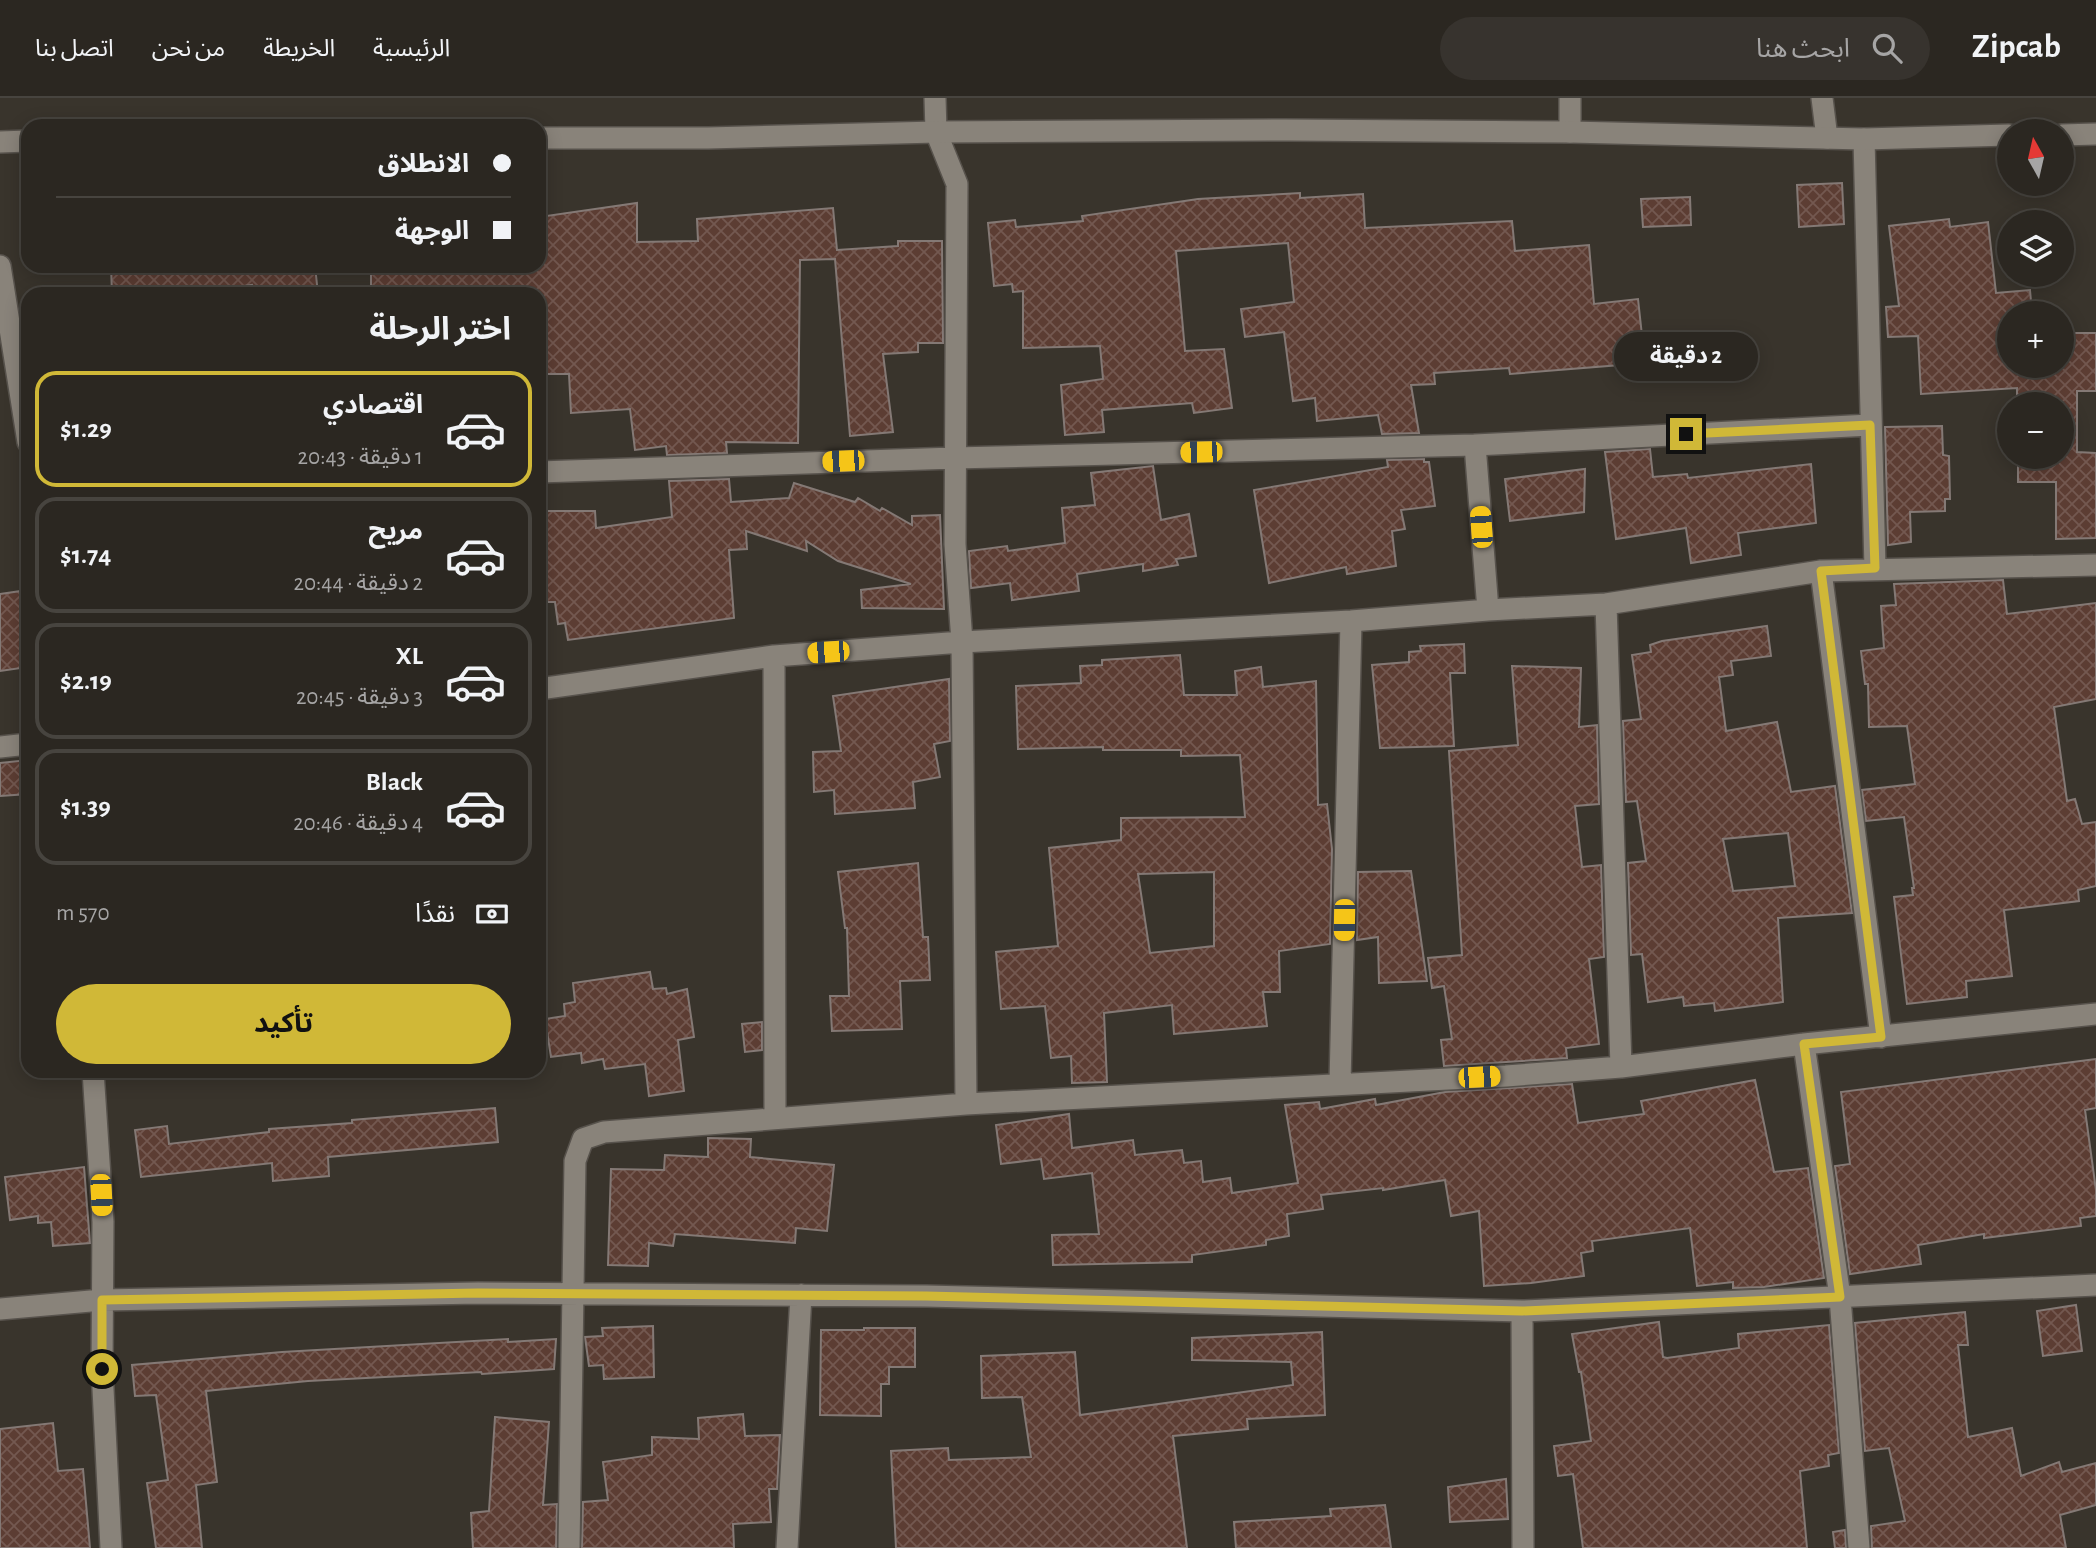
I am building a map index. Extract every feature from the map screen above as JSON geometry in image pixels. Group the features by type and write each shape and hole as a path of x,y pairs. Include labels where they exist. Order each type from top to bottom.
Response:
{"street":[{"path":"935,98 936,132 957,184 954,458 955,544 962,642 966,1104"},
{"path":"1570,98 1570,132"},
{"path":"1822,98 1827,138"},
{"path":"546,138 1273,130 1570,132 1864,139 1997,135"},
{"path":"2074,135 2096,134"},
{"path":"1864,139 1875,568"},
{"path":"0,142 21,141"},
{"path":"0,266 6,344 21,411"},
{"path":"546,472 1475,444 1870,425"},
{"path":"1475,444 1488,610"},
{"path":"546,688 775,656 962,642 1606,604 1821,571 2096,565"},
{"path":"1821,571 1881,1037"},
{"path":"1606,604 1621,1067"},
{"path":"1340,1083 1351,621"},
{"path":"775,656 775,1118"},
{"path":"0,747 21,745"},
{"path":"569,1548 575,1161 583,1139 604,1132 966,1104 1506,1076 1621,1067 1804,1044 2096,1014"},
{"path":"1804,1044 1840,1297 1859,1548"},
{"path":"93,1078 103,1222 102,1369 111,1548"},
{"path":"0,1309 102,1300 478,1293 926,1296 1522,1311 2096,1285"},
{"path":"787,1548 800,1295"},
{"path":"1522,1311 1523,1548"}],"building":[{"path":"1842,183 1844,224 1799,227 1797,185"},
{"path":"1300,193 1300,198 1363,194 1365,228 1512,221 1515,251 1589,245 1594,304 1638,299 1645,363 1510,374 1509,368 1434,373 1435,384 1411,385 1419,433 1382,434 1378,415 1317,421 1315,398 1293,401 1284,332 1245,337 1241,309 1294,302 1288,243 1176,251 1185,351 1224,349 1232,408 1194,413 1192,403 1102,410 1104,432 1065,435 1061,385 1103,379 1100,346 1023,348 1023,291 1013,292 1012,284 994,286 988,223 1015,220 1016,227 1083,221 1082,216 1198,199"},
{"path":"1690,197 1691,225 1643,227 1641,199"},
{"path":"637,203 637,242 698,241 697,219 833,208 837,250 898,246 898,241 942,241 943,343 918,343 918,352 883,354 893,432 850,436 835,259 800,260 798,443 726,442 727,453 667,455 666,446 635,450 630,409 571,413 569,374 546,374 546,287 371,287 371,273 546,273 546,216"},
{"path":"1949,219 1950,227 1988,222 1996,293 2030,290 2031,301 1997,301 1997,378 2074,378 2074,333 2096,333 2096,391 2077,391 2077,452 2096,453 2096,538 2056,539 2056,482 2018,482 2018,469 2074,469 2074,392 2017,392 2017,388 1921,394 1918,336 1888,337 1886,307 1899,306 1889,226"},
{"path":"111,273 316,273 317,287 252,285 112,287"},
{"path":"1942,426 1943,455 1949,456 1950,499 1945,499 1945,511 1910,512 1911,542 1888,545 1885,427"},
{"path":"1650,449 1653,477 1687,474 1688,478 1811,464 1816,523 1738,533 1741,555 1691,563 1686,528 1616,539 1605,452"},
{"path":"1424,459 1424,462 1429,462 1435,506 1401,510 1405,529 1392,531 1396,566 1347,574 1346,567 1269,583 1254,490 1388,467 1387,460"},
{"path":"1153,466 1161,520 1189,514 1196,556 1176,559 1178,565 1143,571 1143,564 1077,574 1079,591 1012,600 1010,583 971,588 969,551 1007,546 1008,551 1065,543 1062,508 1095,505 1091,473"},
{"path":"1585,469 1584,512 1510,521 1505,479"},
{"path":"729,479 731,502 789,498 794,483 855,502 858,498 912,525 912,516 940,515 944,609 862,608 861,590 911,584 838,561 806,541 807,551 746,531 747,549 729,550 734,618 568,640 565,623 558,624 555,602 546,602 546,511 595,511 596,528 672,517 669,481"},
{"path":"2003,580 2007,614 2096,603 2096,699 2054,707 2067,801 2075,799 2082,824 2096,822 2096,886 2078,890 2079,901 2004,910 2012,976 1966,981 1967,997 1907,1004 1894,897 1913,895 1914,888 1904,817 1866,821 1862,790 1915,784 1907,726 1869,727 1868,684 1865,684 1861,651 1884,648 1881,606 1896,605 1894,584"},
{"path":"21,591 21,668 0,671 0,594"},
{"path":"1767,626 1771,656 1731,661 1733,675 1719,677 1726,731 1777,722 1791,792 1835,786 1852,913 1778,918 1783,1002 1715,1011 1714,1003 1684,1006 1683,997 1648,1002 1642,954 1631,955 1628,863 1646,861 1637,801 1626,802 1623,721 1641,719 1632,655 1651,652 1650,645","holes":["1788,833 1795,886 1733,891 1723,839"]},
{"path":"1464,644 1465,673 1450,673 1454,746 1380,748 1372,665 1409,662 1409,652 1421,651 1420,646"},
{"path":"1180,655 1184,695 1237,695 1235,671 1261,667 1263,687 1316,681 1318,805 1327,804 1332,849 1330,944 1279,951 1280,992 1263,992 1267,1026 1174,1034 1172,1005 1104,1013 1107,1082 1072,1083 1071,1056 1051,1058 1045,1006 1001,1009 996,952 1058,946 1049,848 1121,840 1121,818 1245,817 1240,755 1181,756 1181,750 1103,750 1103,747 1018,749 1016,686 1081,683 1080,666 1102,665 1102,660","holes":["1214,872 1214,946 1150,953 1138,874"]},
{"path":"1512,666 1581,668 1579,727 1597,725 1599,804 1575,806 1582,867 1601,865 1604,957 1589,959 1599,1044 1566,1048 1567,1058 1444,1066 1441,1040 1452,1039 1444,986 1432,988 1428,958 1462,955 1449,751 1518,745"},
{"path":"949,679 950,741 934,744 940,777 913,782 915,808 835,814 834,790 814,792 813,752 841,751 833,696"},
{"path":"21,761 21,794 0,796 0,763"},
{"path":"918,863 923,937 928,937 930,980 900,981 902,1029 832,1031 830,996 849,996 847,928 838,872"},
{"path":"1411,871 1427,981 1379,983 1378,937 1357,940 1358,872"},
{"path":"650,972 653,989 666,988 667,994 687,989 694,1037 678,1040 684,1091 649,1096 645,1064 605,1069 603,1059 582,1063 581,1053 551,1057 546,1019 565,1016 564,1004 575,1002 573,983"},
{"path":"762,1022 762,1050 745,1052 742,1024"},
{"path":"2096,1059 2096,1108 2085,1110 2096,1190 2096,1216 2080,1218 2081,1226 1984,1238 1984,1234 1918,1245 1921,1264 1850,1274 1835,1166 1850,1164 1841,1092"},
{"path":"1755,1080 1774,1172 1808,1168 1824,1278 1764,1287 1733,1288 1733,1282 1697,1286 1690,1228 1592,1241 1593,1251 1581,1253 1584,1276 1484,1286 1479,1211 1451,1216 1445,1180 1383,1190 1321,1195 1323,1209 1287,1214 1289,1236 1266,1240 1266,1245 1192,1255 1192,1262 1053,1265 1052,1235 1099,1234 1092,1173 1044,1179 1041,1159 1001,1164 996,1125 1069,1114 1072,1148 1133,1140 1135,1155 1182,1150 1184,1163 1201,1161 1203,1182 1230,1178 1232,1193 1298,1183 1285,1105 1319,1102 1320,1109 1375,1099 1376,1105 1445,1092 1572,1084 1578,1123 1644,1114 1641,1101"},
{"path":"495,1108 498,1142 328,1157 329,1176 273,1181 272,1163 141,1177 135,1130 167,1126 169,1144 269,1132 269,1129"},
{"path":"708,1138 751,1139 750,1157 834,1165 827,1231 796,1228 795,1243 675,1234 673,1246 649,1243 648,1266 608,1265 611,1169 664,1170 665,1155 708,1157"},
{"path":"84,1167 90,1243 53,1246 51,1222 38,1223 38,1216 10,1220 5,1177"},
{"path":"2076,1305 2082,1351 2043,1356 2037,1311"},
{"path":"1965,1312 1968,1345 1958,1345 1968,1437 2012,1428 2021,1476 2059,1462 2062,1472 2096,1463 2096,1505 2060,1515 2066,1548 1872,1548 1871,1526 1905,1521 1889,1448 1865,1451 1855,1323"},
{"path":"1659,1322 1663,1357 1667,1358 1739,1348 1738,1334 1829,1325 1839,1453 1828,1455 1829,1466 1800,1471 1807,1548 1583,1548 1573,1474 1558,1476 1554,1446 1591,1441 1581,1372 1572,1334"},
{"path":"653,1326 654,1377 604,1379 603,1365 589,1366 585,1337 603,1336 602,1328"},
{"path":"915,1328 915,1367 889,1367 889,1384 881,1384 881,1416 820,1415 821,1330"},
{"path":"1322,1332 1325,1415 1247,1419 1248,1429 1173,1436 1187,1548 896,1548 891,1451 948,1448 949,1460 1031,1457 1022,1397 982,1398 981,1356 1075,1352 1080,1415 1293,1385 1291,1362 1192,1360 1192,1338"},
{"path":"508,1339 508,1342 556,1339 554,1369 308,1381 206,1391 217,1482 196,1485 202,1548 156,1548 147,1483 168,1480 156,1395 135,1396 132,1365 282,1352"},
{"path":"743,1414 745,1436 780,1435 777,1489 769,1489 771,1522 733,1524 734,1548 582,1548 583,1502 608,1500 603,1462 652,1455 652,1437 699,1439 698,1418"},
{"path":"495,1417 549,1422 543,1505 557,1504 556,1548 473,1548 471,1513 489,1511"},
{"path":"53,1423 58,1471 83,1469 90,1548 0,1548 0,1429"},
{"path":"1506,1479 1508,1519 1450,1522 1448,1487"},
{"path":"1385,1505 1391,1548 1236,1548 1234,1522 1331,1516 1330,1509"},
{"path":"1845,1530 1846,1548 1835,1548 1833,1532"}],"route":[{"path":"102,1369 102,1300 478,1293 926,1296 1522,1311 1840,1297 1804,1044 1881,1037 1821,571 1875,568 1870,425 1686,434"}]}
